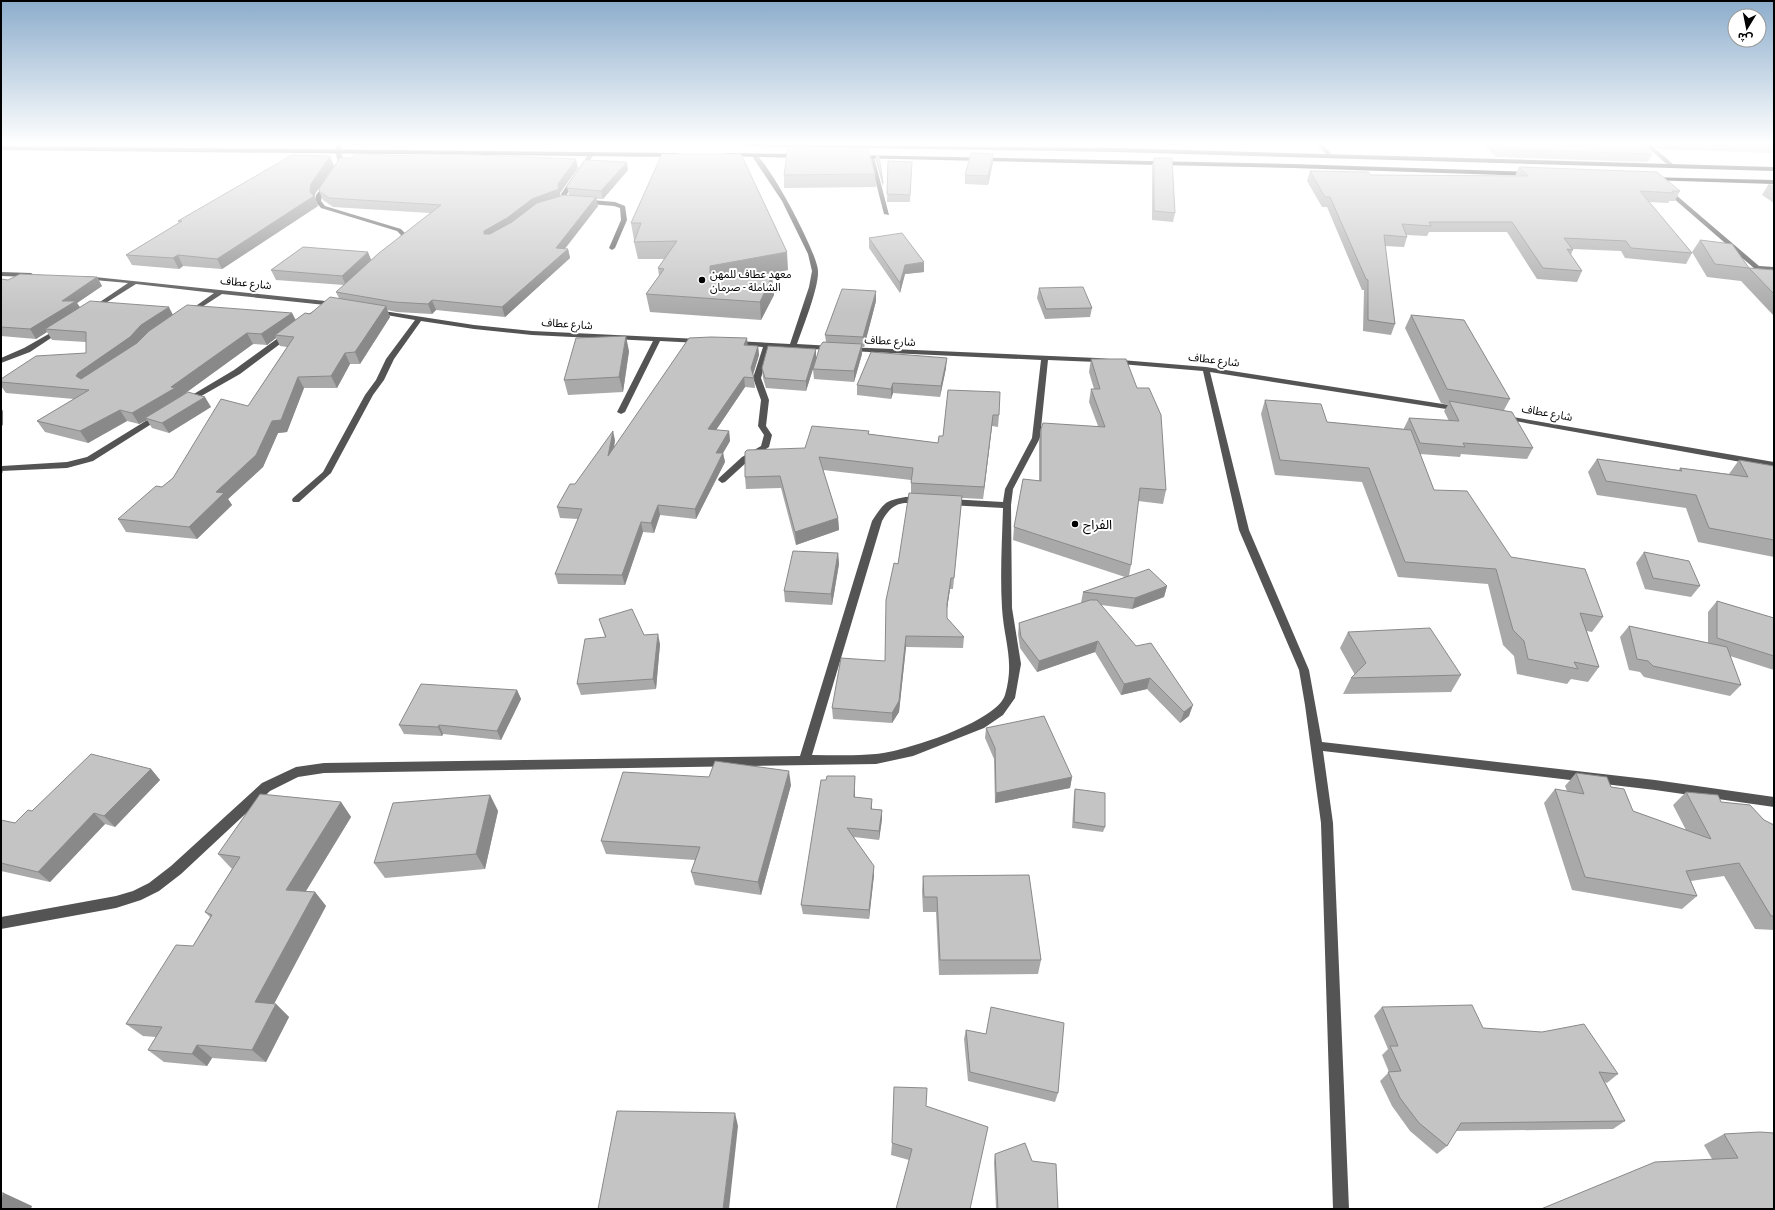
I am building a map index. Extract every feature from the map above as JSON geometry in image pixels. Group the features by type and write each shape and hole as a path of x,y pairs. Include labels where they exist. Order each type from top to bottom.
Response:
{"street":[{"path":"318,200 323,207 335,212 399,230 404,235 390,251"},
{"path":"559,202 564,200"},
{"path":"572,200 615,204 623,207 624,220 612,248"},
{"path":"785,200 812,254 815,271 812,287 793,346"},
{"path":"883,200 887,214"},
{"path":"1679,200 1754,265 1761,269 1774,269"},
{"path":"1,274 42,276"},
{"name":"شارع عطاف","path":"78,278 335,301 346,306"},
{"path":"83,315 135,282"},
{"path":"183,317 221,291"},
{"path":"320,312 335,301"},
{"name":"شارع عطاف","path":"368,310 419,319 532,333 707,342"},
{"path":"296,500 327,473 369,396 380,380 390,359 419,319"},
{"path":"1,361 27,350 71,323"},
{"path":"2,469 67,465 90,459 237,372 297,329"},
{"path":"621,412 657,340"},
{"name":"شارع عطاف","path":"729,342 1097,360 1206,369 1464,410"},
{"path":"722,480 746,459 765,447 768,435 762,426 765,400 757,378 767,345"},
{"path":"1,923 116,902 136,896 154,887 176,870 266,786 296,772 332,768 876,758 913,751 980,726 999,712 1010,698 1016,664 1007,608 1007,505 1009,489 1036,438 1045,358"},
{"path":"1206,369 1244,530 1304,670 1311,705 1327,823 1341,1209"},
{"name":"شارع عطاف","path":"1495,415 1774,465"},
{"path":"804,760 843,637 877,521 882,510 892,502 907,499 1007,505"},
{"path":"1316,746 1655,785 1774,802"}],"building":[{"path":"213,200 307,200 217,259 178,255 173,258 126,255 182,221 178,221"},
{"path":"368,200 530,200 507,218 484,231 484,234 490,234 512,222 537,203 546,200 593,200 556,248 568,249 502,307 432,300 428,304 394,302 336,292 379,253 441,205"},
{"path":"641,200 763,200 787,252 710,266 710,273 772,276 760,302 646,294 664,269 658,268 677,241 634,242 641,223 631,223"},
{"path":"1154,200 1174,200 1175,213 1154,211"},
{"path":"1332,200 1648,200 1692,253 1631,248 1626,241 1564,238 1573,250 1567,249 1582,271 1543,268 1512,222 1429,222 1431,226 1402,224 1407,237 1384,235 1395,324 1368,320 1368,280 1366,279"},
{"path":"902,233 924,262 905,265 900,283 869,238"},
{"path":"1700,240 1732,244 1749,268 1715,264"},
{"path":"303,247 368,252 342,276 271,270"},
{"path":"1749,268 1774,270 1774,294"},
{"path":"20,274 97,277 62,301 76,301 30,329 1,327 1,279 8,280"},
{"path":"1083,287 1092,308 1046,309 1039,288"},
{"path":"842,289 876,291 863,337 825,335"},
{"path":"330,297 386,306 355,352 345,353 331,376 298,377 281,420 272,421 256,455 216,492 224,493 189,527 118,519 156,486 162,487 173,478 221,399 248,406 294,337 275,335 305,313 310,314"},
{"path":"90,301 169,307 141,325 130,337 78,373 76,376 81,379 137,343 149,331 187,305 292,313 261,334 247,333 171,387 175,388 132,413 120,410 80,431 37,421 89,390 1,382 1,379 36,356 86,353 86,332 45,329"},
{"path":"1411,315 1464,320 1510,399 1447,389"},
{"path":"626,336 619,377 564,380 576,338"},
{"path":"689,338 747,338 744,345 758,346 751,368 754,378 744,377 708,429 729,431 716,453 723,453 695,509 658,505 651,523 641,522 622,575 555,574 582,509 557,507 570,484 575,484 613,431 608,456"},
{"path":"823,342 862,344 854,371 813,369 820,346"},
{"path":"768,346 816,349 806,381 765,378 762,368"},
{"path":"871,352 947,358 941,386 893,383 891,389 857,385"},
{"path":"1091,359 1126,359 1137,388 1149,388 1161,415 1166,490 1140,488 1131,565 1014,527 1023,479 1041,481 1041,429 1043,423 1105,427 1091,389 1100,389"},
{"path":"948,390 1000,392 999,415 993,415 984,487 911,483 913,468 819,457 838,518 795,532 780,476 745,477 745,452 747,450 805,448 812,426 869,431 868,434 938,443 939,436 943,436"},
{"path":"188,392 205,397 162,423 145,418"},
{"path":"1265,400 1321,404 1327,422 1411,430 1434,490 1467,491 1511,557 1585,569 1603,617 1580,613 1599,667 1574,662 1578,669 1528,659 1524,641 1513,630 1496,569 1405,562 1369,468 1280,460"},
{"path":"1449,401 1512,412 1533,448 1463,443 1465,447 1420,443 1409,418 1459,421"},
{"path":"1597,459 1682,471 1680,468 1748,477 1739,460 1774,466 1774,540 1709,528 1696,495 1606,481"},
{"path":"909,493 962,496 954,578 951,578 947,604 947,618 964,637 906,636 899,701 892,713 832,708 841,658 885,661 886,600 894,563 898,564"},
{"path":"793,551 838,553 831,594 784,591"},
{"path":"1644,552 1689,561 1700,586 1653,578"},
{"path":"1149,569 1167,586 1135,598 1083,592"},
{"path":"1090,600 1097,600 1136,646 1151,643 1193,705 1184,712 1150,678 1124,684 1098,641 1039,661 1021,637 1019,623"},
{"path":"1717,601 1774,618 1774,656 1717,638"},
{"path":"632,609 644,635 658,634 653,679 577,684 585,639 606,637 599,619"},
{"path":"1629,626 1727,647 1741,685 1653,666 1648,661 1637,659"},
{"path":"1430,628 1461,675 1351,678 1366,663 1348,632"},
{"path":"421,684 517,690 497,731 439,725 438,727 399,725"},
{"path":"1044,716 1072,777 996,793 995,748 986,728"},
{"path":"91,754 151,769 104,816 94,813 38,872 1,863 1,820 15,823 28,810 32,811"},
{"path":"715,761 789,771 758,882 691,872 700,847 601,841 623,772 709,777"},
{"path":"1576,773 1607,777 1611,787 1624,789 1633,811 1711,839 1686,792 1718,795 1721,802 1750,805 1764,820 1774,825 1774,916 1771,916 1739,863 1686,871 1697,896 1585,877 1555,789 1584,794"},
{"path":"827,776 855,776 854,797 872,799 871,809 882,810 879,831 847,828 874,866 869,910 801,905 821,780 826,780"},
{"path":"1075,789 1105,793 1105,827 1074,822"},
{"path":"260,794 341,802 286,890 315,892 255,1002 276,1004 252,1050 197,1045 192,1054 148,1050 162,1027 126,1024 176,945 193,946 212,915 205,912 240,857 218,854"},
{"path":"490,795 476,854 374,863 393,803"},
{"path":"1029,875 1041,960 940,960 937,897 924,897 923,876"},
{"path":"1472,1005 1483,1028 1542,1032 1584,1024 1618,1074 1599,1072 1625,1121 1461,1123 1447,1146 1419,1123 1400,1098 1388,1072 1401,1071 1390,1046 1398,1046 1382,1007"},
{"path":"991,1007 1064,1023 1058,1093 970,1072 966,1030 986,1034"},
{"path":"894,1087 927,1088 926,1106 988,1127 970,1209 896,1209 912,1149 892,1143"},
{"path":"617,1111 735,1113 723,1209 598,1209"},
{"path":"1760,1132 1774,1133 1774,1209 1541,1209 1655,1162 1738,1158 1724,1134"},
{"path":"1025,1143 1032,1161 1056,1164 1058,1209 998,1209 995,1154"}],"place":[{"name":"معهد عطاف للمهن الشاملة - صرمان","path":"702,280"},
{"name":"الفراح","path":"1075,524"}]}
